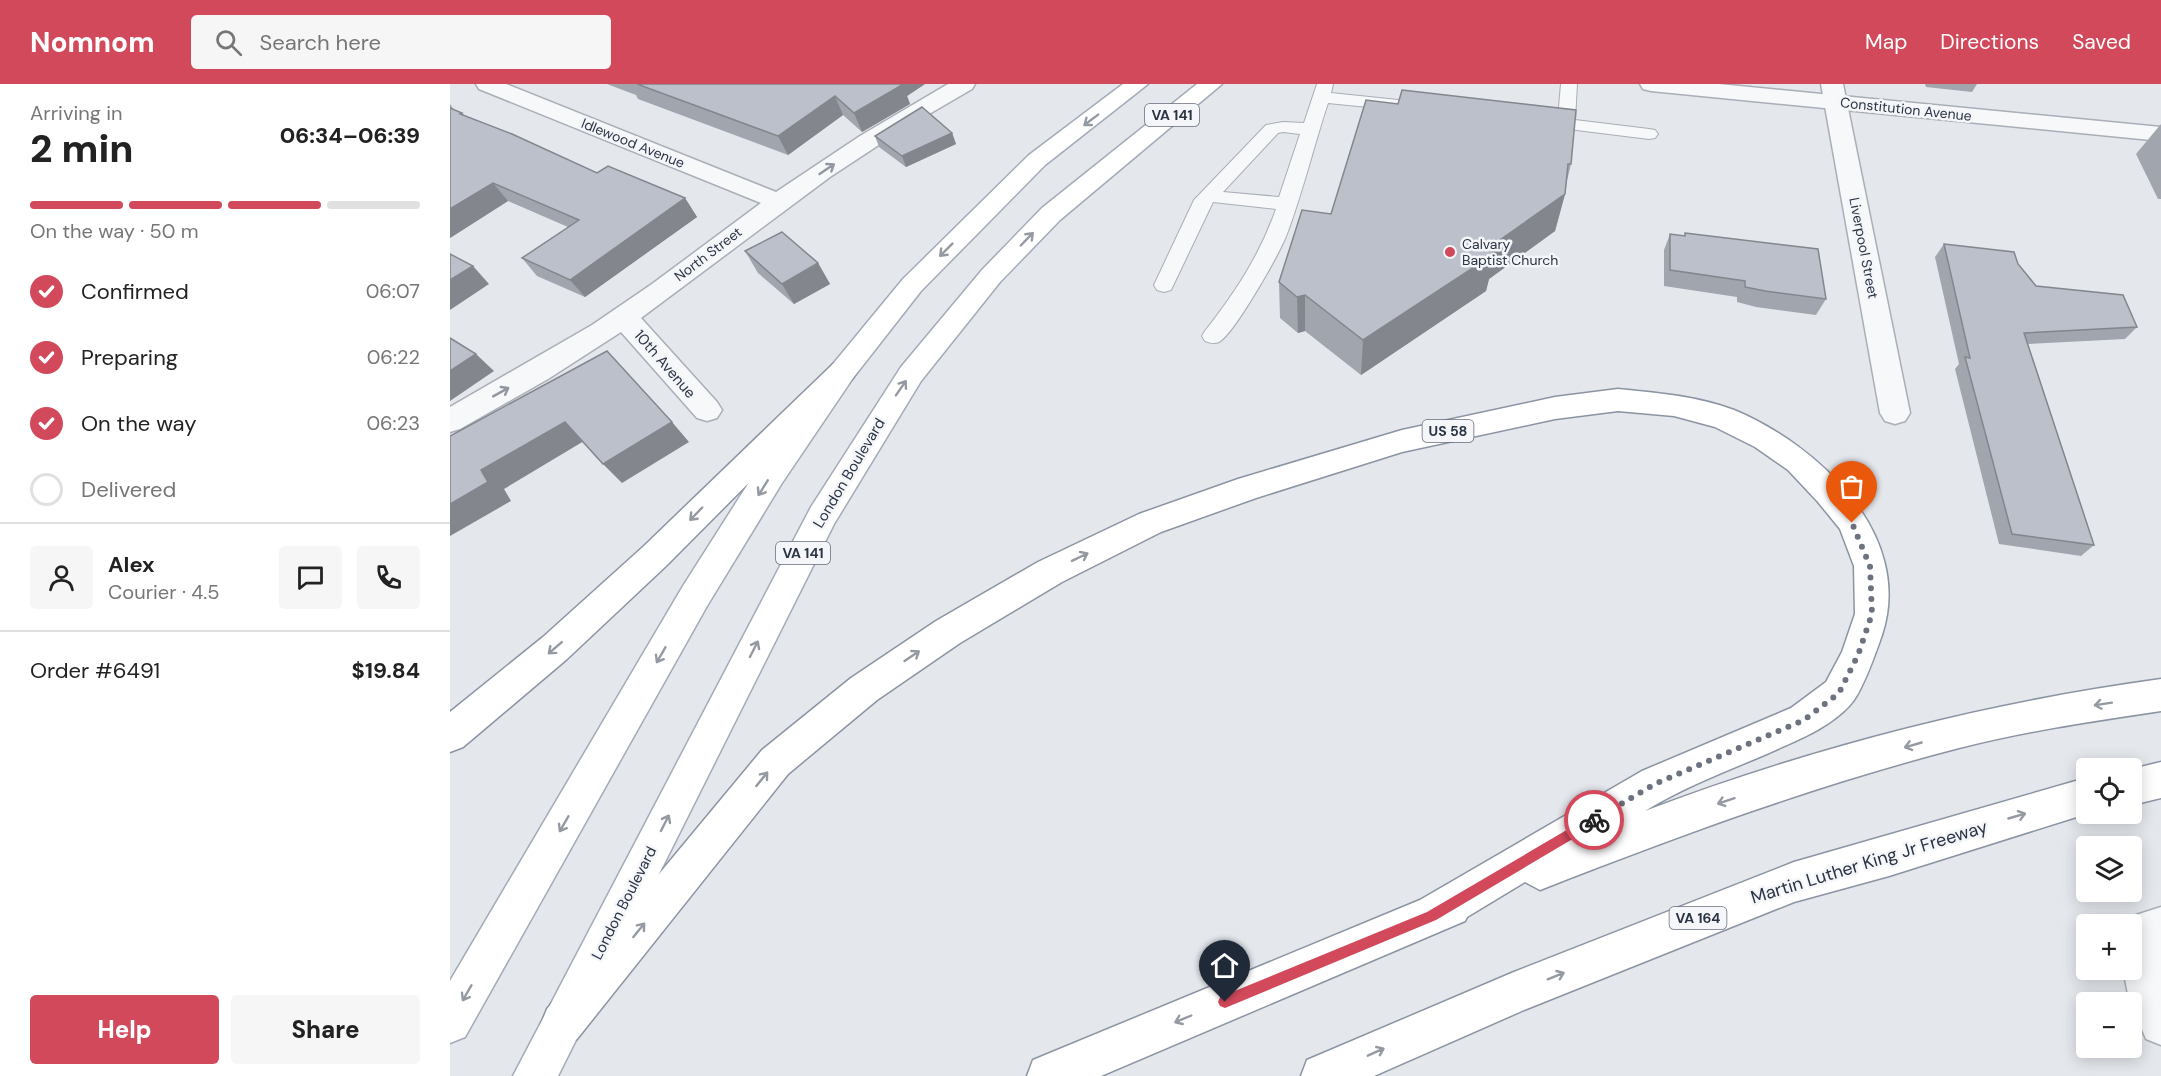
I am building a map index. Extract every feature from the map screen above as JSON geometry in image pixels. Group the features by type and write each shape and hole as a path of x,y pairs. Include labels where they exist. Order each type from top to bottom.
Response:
{"main road":[{"name":"VA 141","path":"450,1022 695,596 771,474 843,371 912,285 1037,160 1137,84"},
{"name":"London Boulevard","path":"535,1076 822,516 886,410 911,374 991,276 1052,214 1211,84"},
{"path":"450,735 555,648 647,564 843,371"},
{"name":"US 58","path":"562,1024 775,762 864,689 948,632 1050,572 1150,524 1250,488 1402,441 1544,410 1618,400 1674,405 1723,418 1766,439 1799,462 1829,493 1852,523 1870,566 1872,614 1858,655 1839,693 1804,720 1655,784 1431,916 1049,1076"},
{"path":"1431,916 1564,860 1694,811 1777,784 1960,731 2098,704 2161,695"},
{"path":"2142,785 2161,780"},
{"name":"Martin Luther King Jr Freeway","path":"1323,1076 1514,993 1794,882 1889,856 2076,799"}],"street":[{"name":"Idlewood Avenue","path":"487,84 778,202"},
{"name":"North Street","path":"450,421 563,357 624,317 778,202 860,146 964,84"},
{"name":"Constitution Avenue","path":"1651,84 1834,93 2161,134"},
{"name":"Liverpool Street","path":"1834,93 1895,412"},
{"name":"10th Avenue","path":"624,317 707,410"},
{"path":"2161,927 2150,929 2143,956 2146,994 2161,1024"}],"lane":[{"path":"1566,124 1569,84"},
{"path":"1213,336 1237,305 1265,260 1287,204 1324,90 1415,107"},
{"path":"1520,119 1649,134"},
{"path":"1164,285 1201,204 1272,129 1283,127 1312,129"},
{"path":"1209,196 1287,204"}],"building":[{"path":"637,84 902,85 854,113 835,96 778,136"},
{"name":"Calvary Baptist Church","path":"1402,90 1576,110 1571,164 1568,164 1565,194 1490,247 1494,254 1363,340 1305,295 1297,297 1279,282 1302,210 1331,214 1366,100 1398,104"},
{"path":"922,107 952,133 902,156 875,136"},
{"path":"450,108 597,173 608,166 685,198 570,280 522,258 579,220 493,183 450,209"},
{"path":"782,232 818,263 782,284 745,251"},
{"path":"1685,233 1818,249 1826,299 1765,291 1745,287 1745,281 1670,270 1670,234 1685,236"},
{"path":"1944,244 2014,252 2018,264 2036,286 2123,295 2137,327 2024,333 2094,545 2012,534 1965,357 1970,358"},
{"path":"450,254 473,266 450,280"},
{"path":"450,338 476,354 450,371"},
{"path":"607,351 672,422 603,464 565,422 481,470 488,482 450,504 450,436"}],"way so far":[{"path":"1594,820 1655,784 1804,720 1839,693 1858,655 1872,614 1870,566 1852,523"}],"place":[{"name":"Calvary Baptist Church","path":"1450,252"}],"route":[{"path":"1225,1002 1431,916 1594,820"}]}
